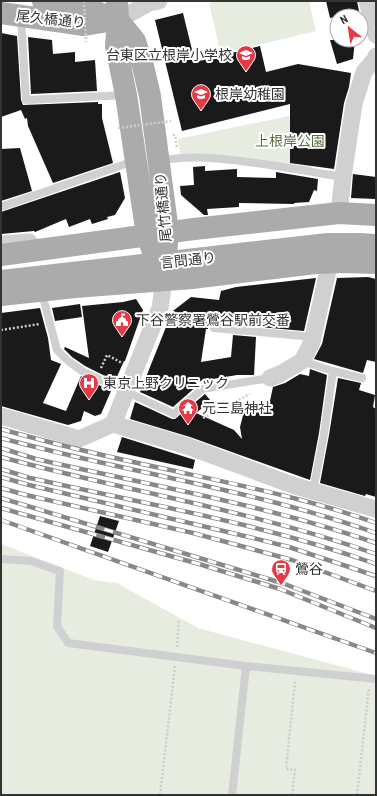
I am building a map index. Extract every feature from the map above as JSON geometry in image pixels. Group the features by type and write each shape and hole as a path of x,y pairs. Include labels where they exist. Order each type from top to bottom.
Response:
{"main road":[{"name":"尾久橋通り","path":"43,1 118,10"},
{"name":"尾久橋通り","path":"11,15 84,25 118,10"},
{"name":"尾竹橋通り","path":"118,10 116,46 126,95 147,235 164,280"},
{"name":"尾竹橋通り","path":"118,10 135,41 150,96 168,232 164,280"},
{"path":"1,255 168,232 339,214 376,215"},
{"name":"言問通り","path":"1,266 327,230 376,230"},
{"name":"言問通り","path":"1,281 328,244 376,245"},
{"path":"1,295 164,280 330,262 376,262"}],"street":[{"path":"118,10 159,1"},
{"path":"367,1 376,34"},
{"path":"339,214 354,104 364,72 376,58"},
{"path":"1,244 75,238 147,235"},
{"path":"270,378 302,361 312,342 330,262"},
{"path":"1,305 91,296 164,280 160,308 112,424"},
{"path":"1,416 79,439 112,424 187,446 295,486 376,509"}],"lane":[{"path":"11,15 26,100 126,95"},
{"path":"159,161 176,158 208,157 272,165 343,177"},
{"path":"1,207 136,160"},
{"path":"44,301 57,350 68,361 82,371 174,414 202,389 270,378"},
{"path":"214,328 314,337"},
{"path":"302,361 362,378"},
{"path":"312,491 324,434 333,371"},
{"path":"1,560 30,561 60,571 57,626 68,643 246,666 373,679"},
{"path":"232,795 246,666"}],"path":[{"path":"84,1 86,42"},
{"path":"118,128 171,121"},
{"path":"1,330 50,323"},
{"path":"97,378 107,355 135,369"},
{"path":"202,418 248,394"},
{"path":"160,795 179,620"},
{"path":"292,795 295,770 286,769 296,671"},
{"path":"357,795 373,679"}],"green space":[{"path":"219,1 309,1 316,31 221,54 209,3"},
{"name":"上根岸公園","path":"313,111 315,142 312,169 181,158 178,139"},
{"path":"1,544 94,580 117,583 198,628 376,676 376,795 1,795"}],"building":[{"path":"326,1 357,1 358,8 329,8 329,14"},
{"path":"183,13 195,62 260,46 266,72 298,64 351,73 349,87 344,103 334,169 290,163 290,104 182,131 155,20"},
{"path":"1,33 17,36 21,100 23,105 98,102 98,104 102,104 102,118 113,163 53,183 28,126 27,118 25,119 21,110 1,117"},
{"path":"28,37 52,40 53,54 75,52 75,62 95,60 97,91 31,94"},
{"path":"332,48 354,48 353,59 337,64"},
{"path":"20,148 32,191 1,201 1,149"},
{"path":"205,166 205,171 237,169 237,177 276,178 276,172 318,179 317,191 314,190 309,202 294,204 239,203 239,207 207,209 208,215 204,215 181,195 180,186 194,185 193,167"},
{"path":"120,172 125,198 115,215 107,217 108,219 92,224 90,219 69,227 66,219 35,232 1,234 1,212"},
{"path":"353,174 376,177 376,199 351,198"},
{"path":"368,277 376,279 376,362 367,360 363,373 314,359 322,344 337,278"},
{"path":"316,278 304,331 214,323 208,325 208,329 206,329 201,362 231,357 233,335 256,337 254,375 237,375 195,382 198,385 173,407 140,392 166,327 169,314 191,297 219,300 221,291 236,287"},
{"path":"136,299 143,310 125,361 115,381 85,366 64,349 65,347 89,358 82,306 123,302"},
{"path":"80,304 82,317 55,321 52,308"},
{"path":"40,308 48,338 51,360 61,364 43,403 66,411 81,376 111,391 101,414 95,416 84,411 81,421 68,425 1,406 1,313"},
{"path":"310,369 327,375 319,433 310,480 190,437 130,419 135,402 175,419 205,394 211,401 196,413 234,430 242,439 240,427 246,404 268,410 273,387 285,383 300,374 309,376"},
{"path":"338,378 361,383 359,390 375,395 373,407 376,409 376,497 366,494 365,496 320,483"},
{"path":"122,437 195,460 193,469 117,452"},
{"path":"100,516 119,521 108,552 90,546"}],"railway":[{"path":"1,429 106,456 274,493 351,514 376,523"},
{"path":"1,438 236,493 330,518 376,533"},
{"path":"1,448 36,459 207,496 292,518 376,543"},
{"path":"1,457 283,525 376,554"},
{"path":"1,469 30,478 248,526 291,537 376,564"},
{"path":"1,477 289,547 376,576"},
{"path":"1,488 193,533 292,560 376,591"},
{"path":"1,498 282,583 376,619"},
{"path":"1,508 199,564 280,589 376,628"},
{"path":"1,520 376,653"}],"place":[{"name":"台東区立根岸小学校","path":"246,72"},
{"name":"根岸幼稚園","path":"201,111"},
{"name":"下谷警察署鶯谷駅前交番","path":"122,337"},
{"name":"東京上野クリニック","path":"89,400"},
{"name":"元三島神社","path":"188,425"},
{"name":"鶯谷","path":"281,586"}]}
